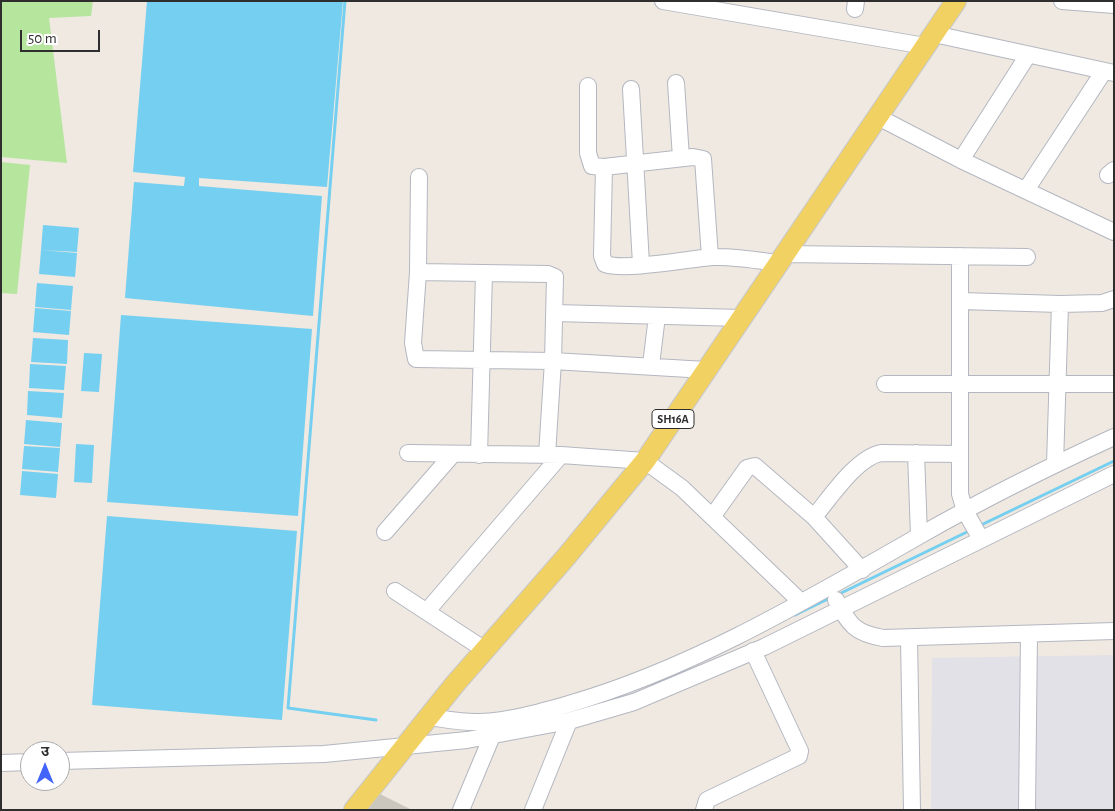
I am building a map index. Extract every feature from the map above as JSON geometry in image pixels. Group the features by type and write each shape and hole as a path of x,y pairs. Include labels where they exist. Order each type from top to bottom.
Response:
{"main road":[{"name":"SH16A","path":"354,810 428,717 566,557 645,461 956,1"}],"street":[{"path":"663,1 1028,55 1109,72 1026,190"},
{"path":"1062,1 1108,4"},
{"path":"961,160 1028,55"},
{"path":"676,83 681,158"},
{"path":"588,86 588,153 592,166 604,167 700,157 704,162 710,258"},
{"path":"631,89 641,264"},
{"path":"878,117 961,160 1114,232"},
{"path":"604,167 603,260 605,264 612,266 710,258 1027,257"},
{"path":"419,177 418,272 413,343 415,358 419,360 481,362 553,361 651,365 706,370"},
{"path":"960,256 960,494 975,527"},
{"path":"418,272 551,274 556,281 553,361 554,455 427,611"},
{"path":"479,455 484,274"},
{"path":"961,301 1060,304 1102,302 1114,299"},
{"path":"1055,464 1060,304"},
{"path":"555,313 741,318"},
{"path":"651,365 657,316"},
{"path":"885,384 1114,384"},
{"path":"428,717 481,722 537,713 635,682 689,658 801,602 834,597 862,570 919,536 975,527 1055,464 1114,437"},
{"path":"408,453 554,455 645,461 666,475 801,602"},
{"path":"814,517 866,458 881,453 959,454"},
{"path":"916,453 919,536"},
{"path":"385,532 453,454"},
{"path":"712,517 747,468 754,465 814,517 862,570"},
{"path":"70,761 324,754 492,736 569,721 634,702 753,651 834,597 975,527 1114,474"},
{"path":"395,591 485,650"},
{"path":"834,597 858,632 883,638 1114,631"},
{"path":"1027,810 1029,634"},
{"path":"909,638 912,810"},
{"path":"704,810 707,800 799,756 800,751 753,651"},
{"path":"533,810 569,721"},
{"path":"462,810 492,736"},
{"path":"1,763 20,762"}],"shaded area":[{"path":"1114,655 1114,810 931,810 932,658"}],"green space":[{"path":"1,1 93,1 91,16 49,18 67,163 1,157"},
{"path":"1,162 30,165 17,294 1,293"}],"water":[{"path":"147,1 343,1 327,187 199,178 199,186 322,196 313,316 125,298 134,182 184,186 185,177 133,172"},
{"path":"43,225 79,228 77,252 41,250"},
{"path":"41,250 77,253 75,277 39,274"},
{"path":"37,283 73,286 71,310 35,307"},
{"path":"35,308 71,311 69,335 33,332"},
{"path":"121,315 312,329 298,516 107,502"},
{"path":"33,338 68,340 67,364 31,362"},
{"path":"84,353 102,354 99,392 81,391"},
{"path":"30,364 66,366 64,390 29,388"},
{"path":"28,391 64,393 62,418 27,415"},
{"path":"26,420 62,423 60,447 24,444"},
{"path":"76,444 94,445 92,483 74,482"},
{"path":"24,446 60,448 58,472 22,469"},
{"path":"22,471 58,474 56,498 20,495"},
{"path":"107,516 297,531 282,720 92,705"}],"building":[{"path":"378,793 412,810 368,810"}],"waterway":[{"path":"345,1 288,708 376,720"},
{"path":"979,526 1114,461"},
{"path":"837,595 971,530"},
{"path":"795,615 832,597"},
{"path":"572,711 602,702"}]}
